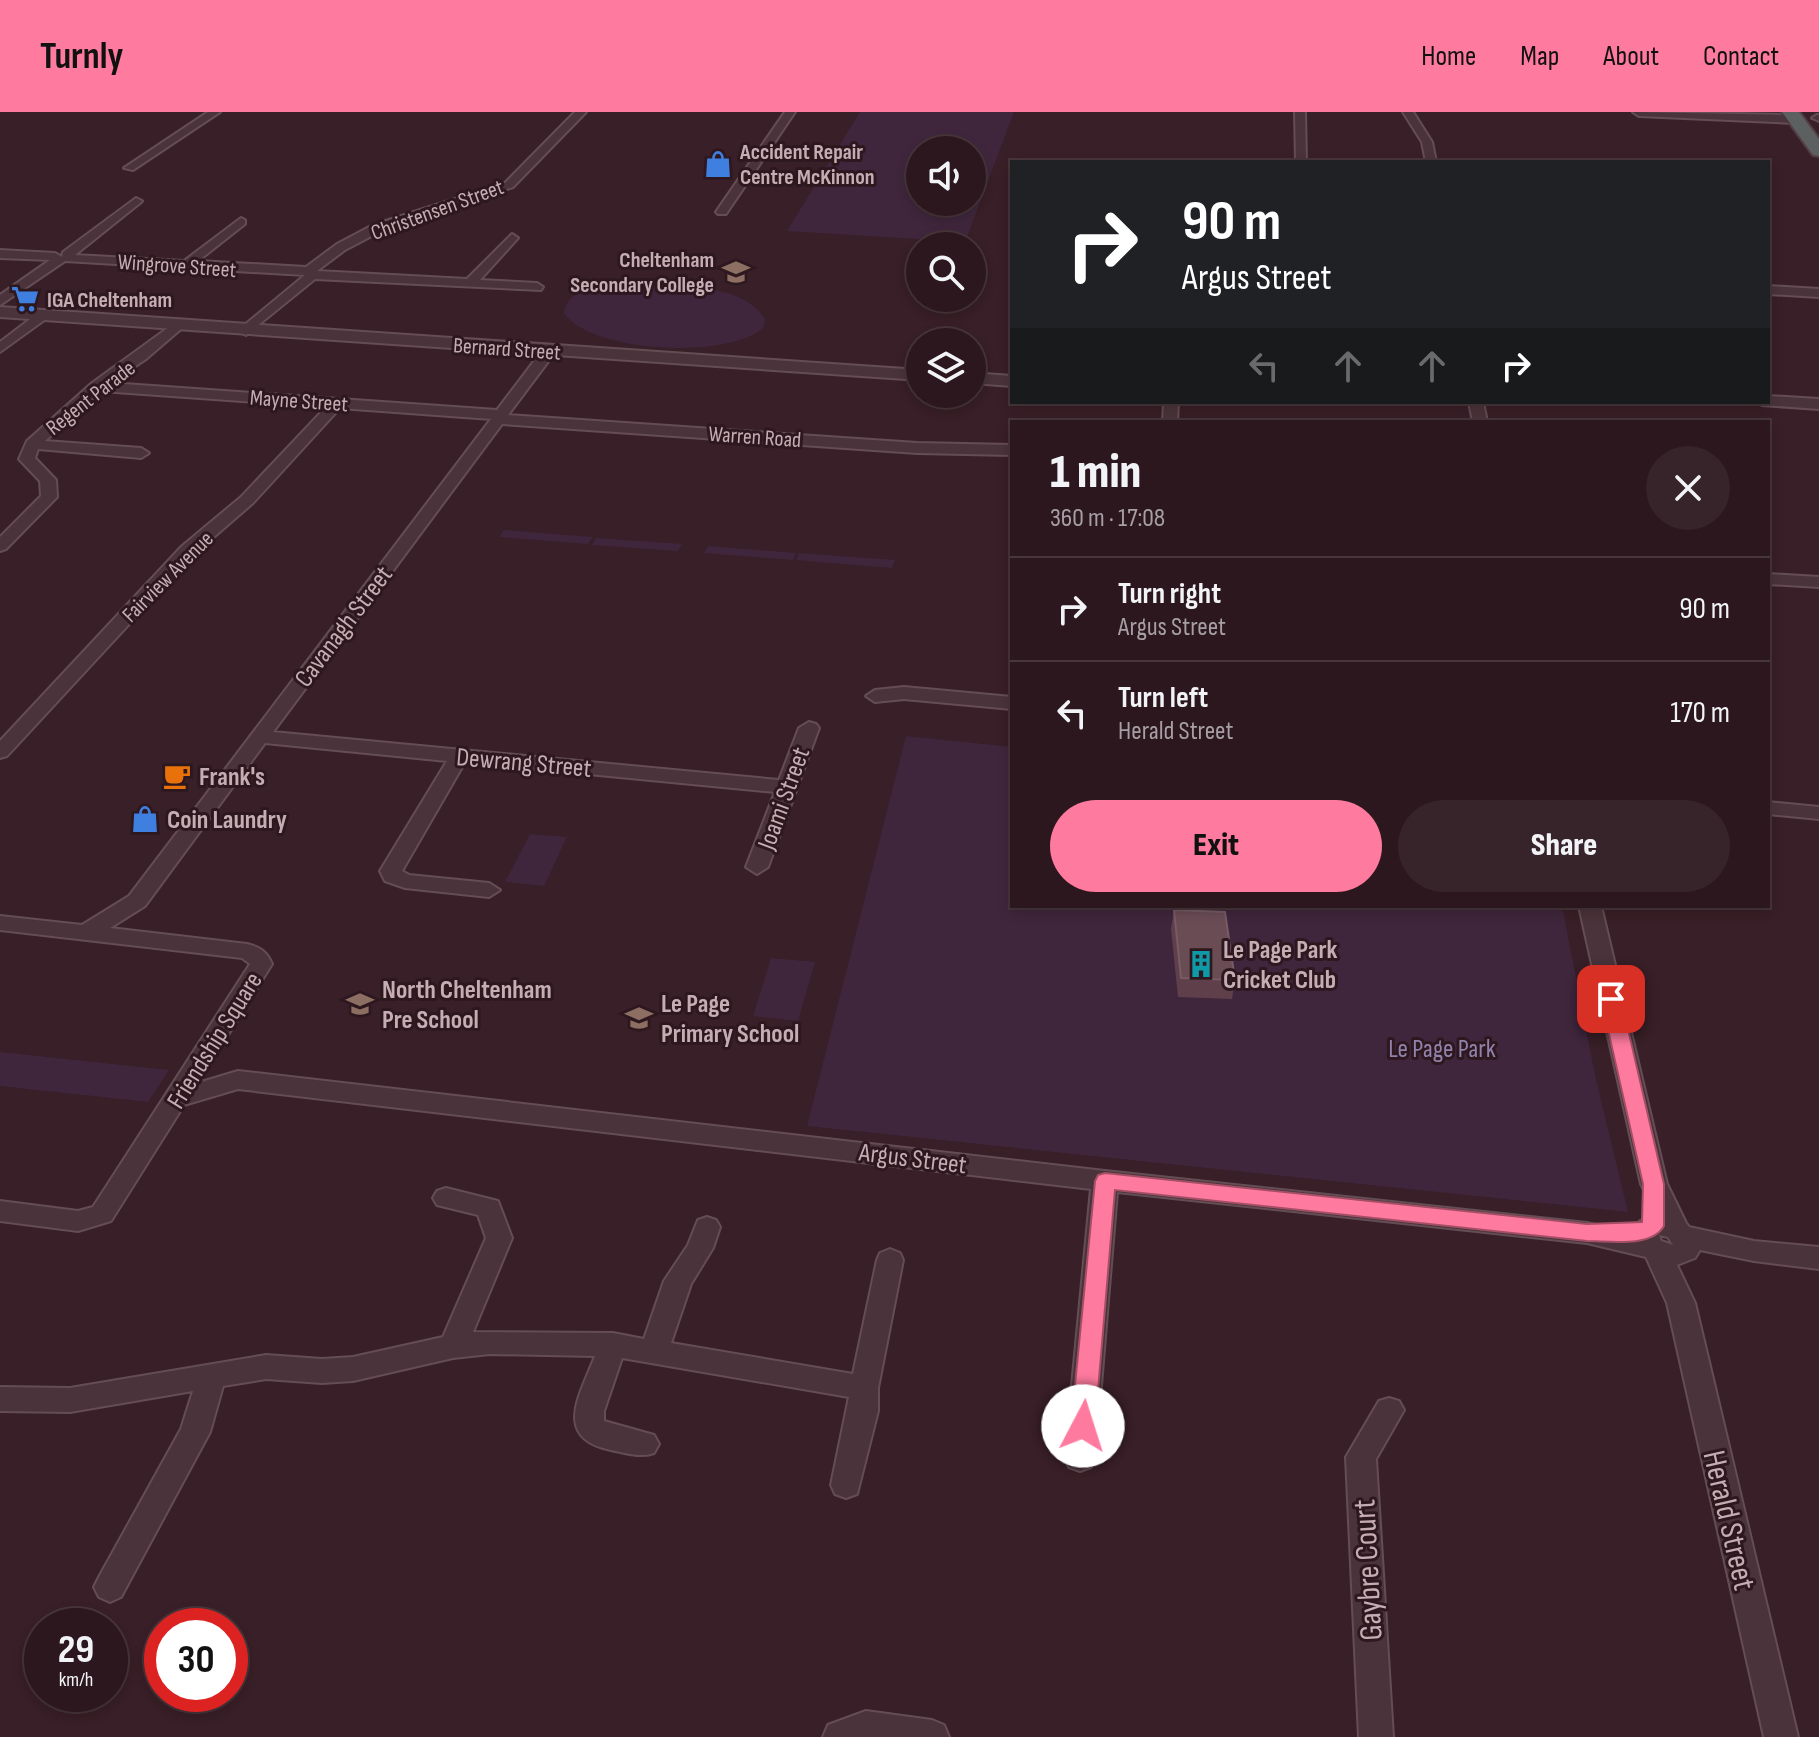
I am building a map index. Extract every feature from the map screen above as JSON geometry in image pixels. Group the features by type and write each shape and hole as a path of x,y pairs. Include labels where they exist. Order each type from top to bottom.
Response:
{"highway":[{"path":"1792,115 1817,118"},
{"path":"1792,115 1819,151"}],"street":[{"path":"129,168 215,112"},
{"name":"Christensen Street","path":"246,331 341,247 377,228 509,185 581,112"},
{"path":"722,212 790,112"},
{"path":"1300,112 1301,160"},
{"path":"1408,112 1427,142 1431,160"},
{"path":"1639,112 1792,115"},
{"path":"0,301 114,221 136,201"},
{"path":"186,265 241,222"},
{"path":"471,283 512,238"},
{"name":"Wingrove Street","path":"0,254 537,287"},
{"path":"1770,290 1819,293"},
{"name":"Bernard Street","path":"0,314 906,374"},
{"path":"0,348 41,318"},
{"name":"Regent Parade","path":"0,546 49,497 48,480 27,459 32,444 97,386 141,356 176,326"},
{"name":"Cavanagh Street","path":"84,933 137,901 549,351"},
{"path":"986,379 1010,381"},
{"name":"Mayne Street","path":"97,386 499,417"},
{"path":"1770,401 1819,404"},
{"name":"Fairview Avenue","path":"0,752 187,551 247,500 337,403"},
{"name":"Warren Road","path":"499,417 917,448 1010,450"},
{"path":"32,444 141,453"},
{"path":"1770,579 1819,582"},
{"path":"875,696 904,693 1010,703"},
{"name":"Joami Street","path":"757,867 809,728"},
{"name":"Dewrang Street","path":"260,737 787,787"},
{"path":"459,756 391,871 393,876 405,881 489,890"},
{"path":"1770,807 1819,813"},
{"path":"137,901 134,926 137,940"},
{"name":"Herald Street","path":"1590,908 1781,1737"},
{"name":"Friendship Square","path":"0,923 247,951 261,960 258,972 102,1214 78,1221 0,1211"},
{"path":"206,1053 238,1080"},
{"name":"Argus Street","path":"178,1098 238,1080 1105,1181 1819,1258"},
{"path":"1080,1458 1105,1181"},
{"path":"446,1198 489,1208 499,1238 453,1346"},
{"path":"654,1351 678,1281 700,1248 707,1227"},
{"path":"846,1485 863,1411 864,1388 890,1260"},
{"path":"2,1402 70,1400 266,1367 322,1371 353,1369 453,1346 490,1342 613,1345 864,1388"},
{"path":"613,1345 589,1411 590,1428 604,1436 644,1444"},
{"path":"110,1587 195,1432 212,1375"},
{"name":"Gaybre Court","path":"1376,1737 1361,1457 1389,1410"},
{"path":"840,1737 866,1728 932,1737"}],"green space":[{"path":"860,112 1014,112 986,186 986,136 906,136 906,216 975,216 969,232 906,232 906,238 787,231"},
{"path":"609,286 710,289 741,298 765,318 764,327 747,338 722,344 693,348 661,347 601,337 579,326 564,313 567,303 585,291"},
{"path":"504,530 593,537 588,544 499,537"},
{"path":"596,538 682,544 678,551 592,545"},
{"path":"708,546 796,553 793,560 704,553"},
{"path":"799,553 895,560 892,568 796,560"},
{"name":"Le Page Park","path":"906,736 1010,747 1010,908 1562,908 1595,1075 1628,1212 807,1126"},
{"path":"530,834 567,837 544,886 505,882"},
{"path":"771,958 815,962 798,1021 753,1016"},
{"path":"0,1052 169,1070 148,1102 0,1086"}],"building":[{"name":"Le Page Park Cricket Club","path":"1174,910 1225,912 1235,980 1181,978"}],"place":[{"name":"Accident Repair Centre McKinnon","path":"718,164"},
{"name":"Cheltenham Secondary College","path":"736,272"},
{"name":"IGA Cheltenham","path":"25,299"},
{"name":"Frank's","path":"177,776"},
{"name":"Coin Laundry","path":"145,819"},
{"name":"Le Page Park Cricket Club","path":"1201,964"},
{"name":"North Cheltenham Pre School","path":"360,1004"},
{"name":"Le Page Primary School","path":"639,1018"}],"route":[{"path":"1083,1426 1105,1181 1587,1233 1646,1231 1653,1226 1654,1184 1611,999"}]}
